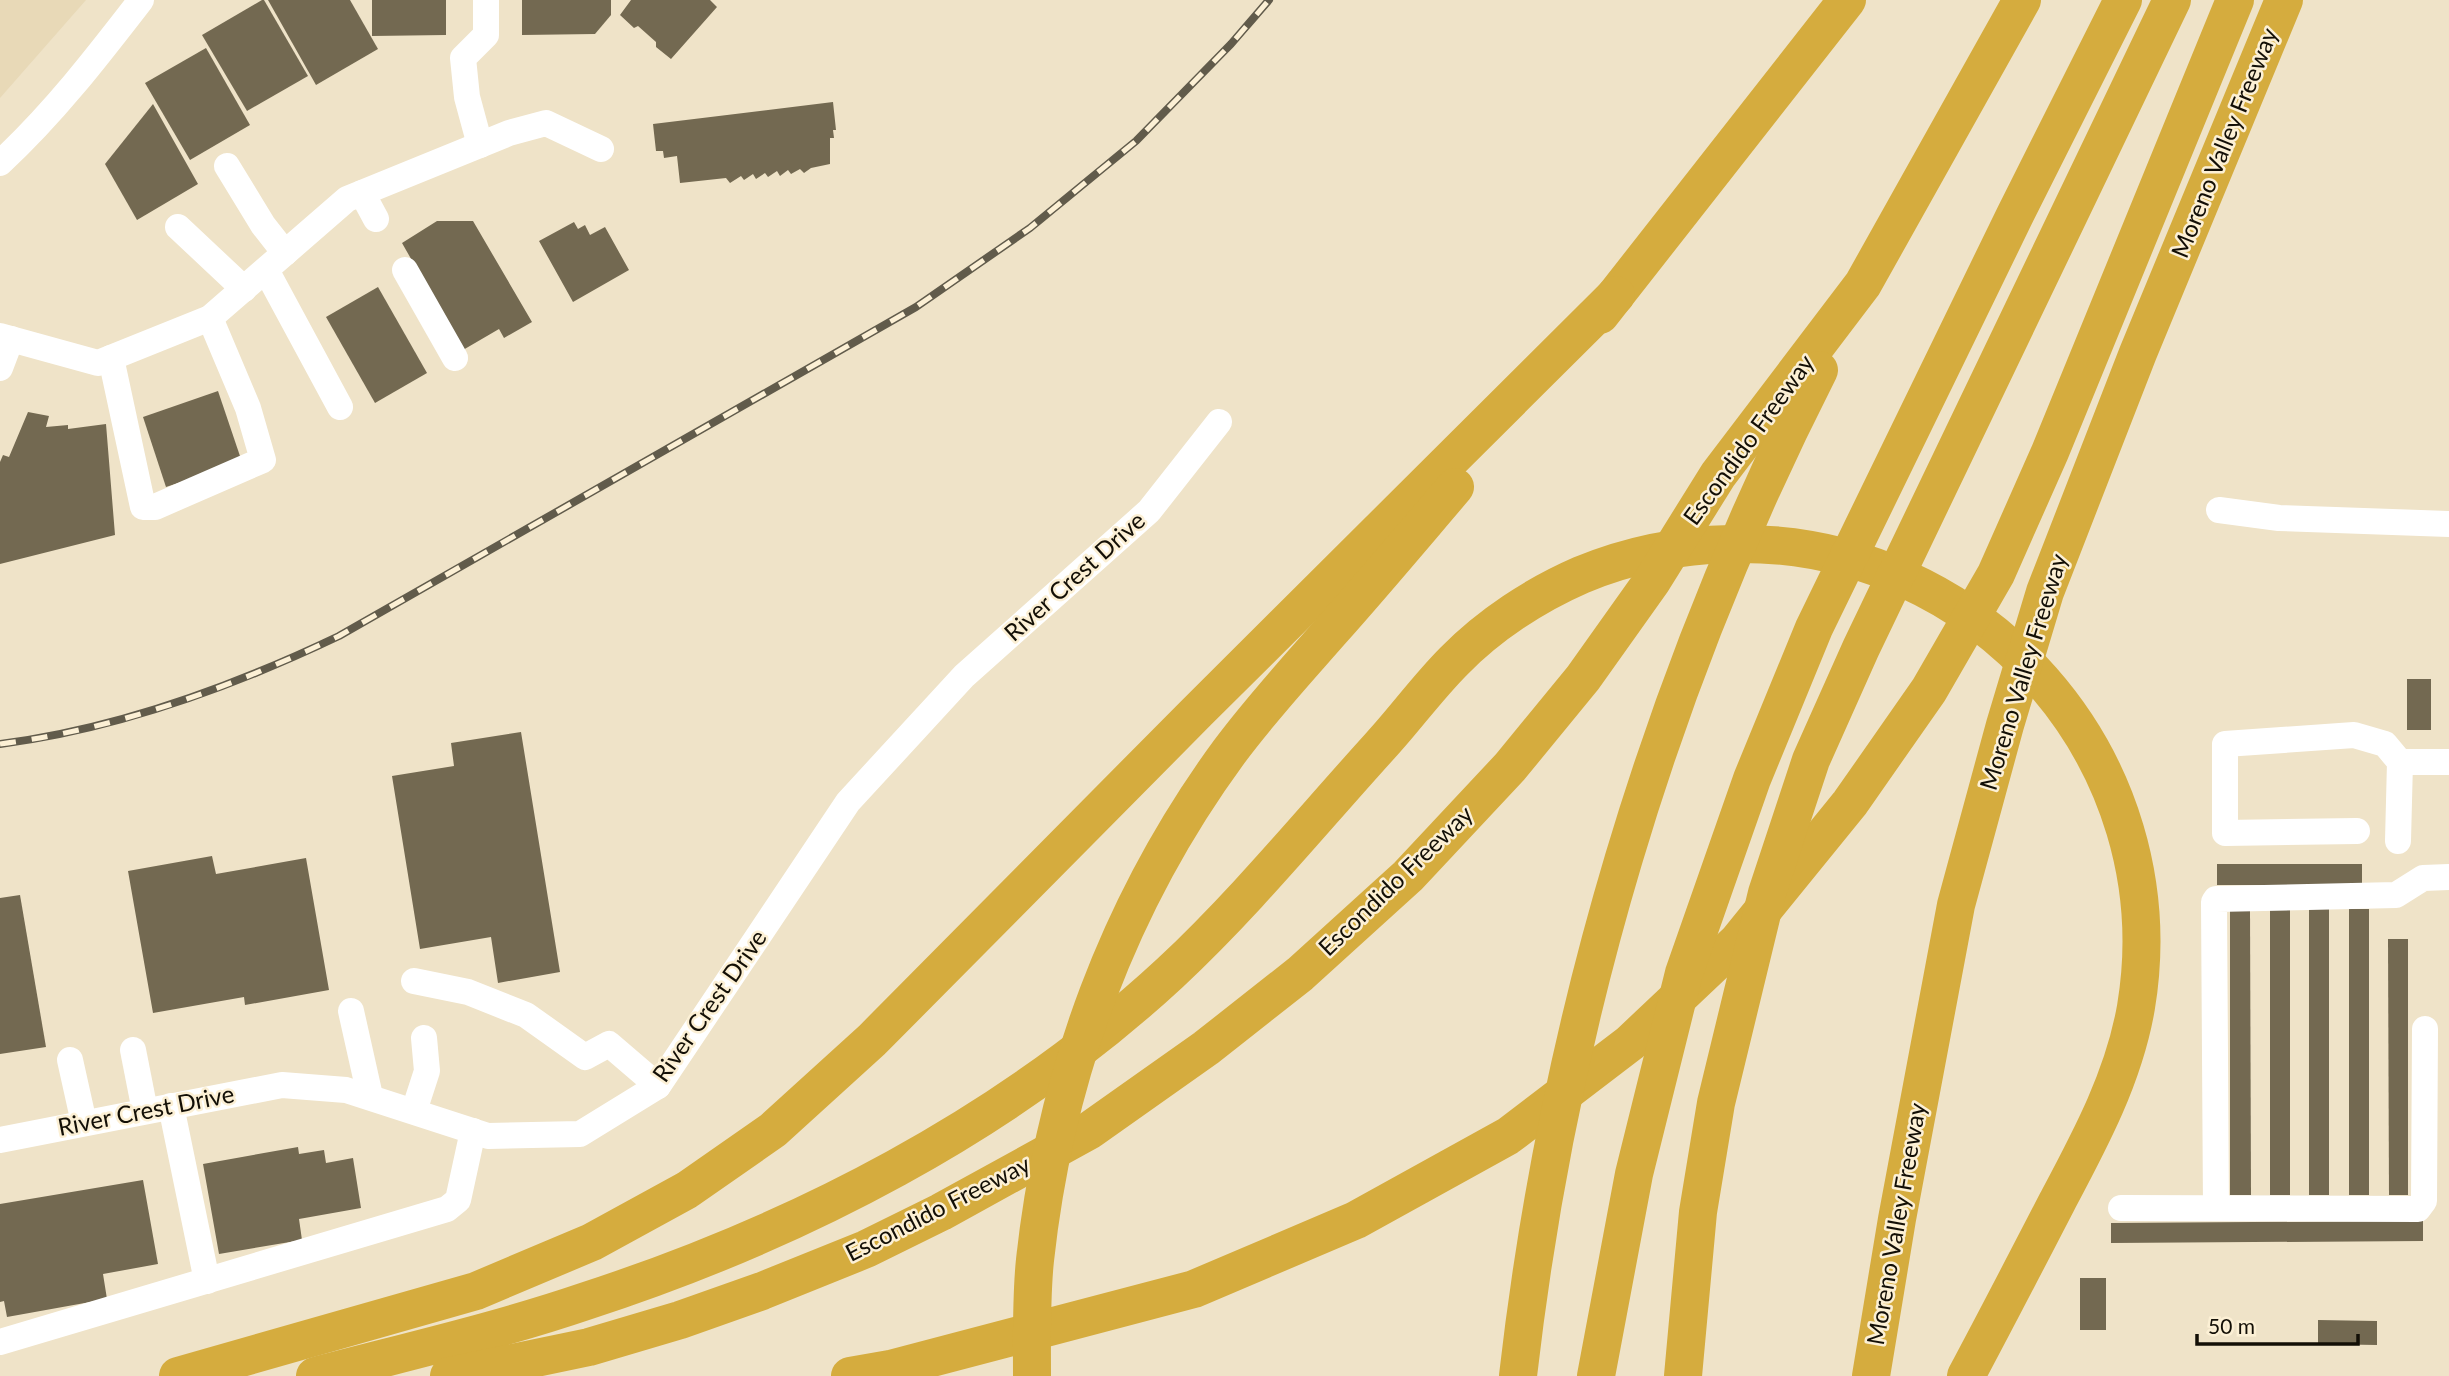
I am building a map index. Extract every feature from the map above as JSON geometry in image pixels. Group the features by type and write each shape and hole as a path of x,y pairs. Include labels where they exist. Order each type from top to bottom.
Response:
{"highway":[{"path":"1032,1376 1035,1261 1047,1175 1081,1037 1105,972 1157,867 1194,804 1237,741 1616,295 1847,0"},
{"name":"Escondido Freeway","path":"450,1376 589,1347 680,1320 762,1291 866,1249 941,1212 1090,1130 1206,1048 1300,974 1408,876 1510,767 1583,678 1652,581 1718,475 1863,284 2022,0"},
{"path":"1596,1376 1634,1174 1685,973 1752,779 1814,628 2123,0"},
{"path":"1683,1376 1698,1212 1716,1103 1767,893 1811,760 1861,648 2172,0"},
{"path":"850,1376 890,1369 1194,1289 1356,1220 1508,1136 1630,1043 1738,941 1850,803 1929,690 1996,574 2055,439 2235,0"},
{"name":"Moreno Valley Freeway","path":"1871,1376 1897,1219 1956,905 2005,725 2050,580 2138,353 2284,0"},
{"path":"1518,1376 1527,1296 1566,1084 1627,846 1663,735 1736,547 1800,408 1863,284"},
{"path":"177,1376 476,1291 593,1242 687,1190 773,1130 873,1040 1206,702 1616,295"},
{"path":"316,1376 580,1304 690,1265 847,1196 939,1143 1027,1087 1168,975 1231,911 1390,736 1451,663 1517,610 1548,592 1609,565 1683,547 1748,544 1791,546 1845,556 1903,578 1966,612 1994,632 2046,684 2076,723 2113,793 2130,844 2140,905 2141,953 2134,1015 2127,1047 2109,1097 2076,1167 1966,1376"}],"street":[{"path":"0,163 92,64 141,0"},
{"path":"480,145 467,97 463,58 486,35 486,0"},
{"path":"0,368 6,338 99,363 210,318 347,199 509,133 546,123 601,149"},
{"path":"227,166 263,225 275,262 340,407"},
{"path":"362,193 376,219"},
{"path":"178,227 244,289"},
{"path":"405,270 455,358"},
{"path":"111,358 143,507 155,507 263,460 248,408 210,318"},
{"name":"River Crest Drive","path":"0,1140 282,1085 346,1090 488,1136 580,1133 658,1086 848,802 964,676 1149,511 1219,422"},
{"path":"2219,510 2278,518 2449,524"},
{"path":"2357,831 2225,833 2225,744 2354,735 2385,744 2400,762 2398,841"},
{"path":"2400,762 2449,762"},
{"path":"2216,1208 2216,899 2396,895 2423,878 2449,877"},
{"path":"414,981 468,992 526,1015 585,1057 609,1044 658,1086"},
{"path":"351,1011 370,1096"},
{"path":"2121,1208 2422,1207 2425,1029"},
{"path":"414,1111 427,1071 424,1038"},
{"path":"133,1050 145,1111"},
{"path":"70,1060 84,1123"},
{"path":"171,1106 207,1280"},
{"path":"0,1342 447,1209 458,1200 473,1131"}],"shaded area":[{"path":"0,0 86,0 0,98"}],"building":[{"path":"262,0 308,76 247,111 202,35"},
{"path":"268,0 350,0 378,49 316,85"},
{"path":"372,0 446,0 446,35 372,36"},
{"path":"522,0 611,0 611,15 595,34 522,35"},
{"path":"631,0 710,0 717,7 671,59 656,47 656,42 638,26 634,28 620,15"},
{"path":"206,48 250,125 190,160 145,83"},
{"path":"833,102 836,130 833,130 834,138 830,138 830,164 811,168 804,173 800,169 791,174 788,170 780,176 777,171 768,177 765,173 756,179 753,174 744,180 741,176 730,183 726,178 680,183 677,156 664,158 663,151 656,151 653,124"},
{"path":"153,104 198,184 137,220 105,164"},
{"path":"437,221 473,221 532,322 504,338 499,329 463,350 402,243"},
{"path":"574,222 578,229 585,225 590,235 605,227 629,270 573,302 539,241"},
{"path":"378,287 427,373 375,403 326,317"},
{"path":"218,391 242,462 166,487 143,417"},
{"path":"28,412 49,416 46,427 68,425 68,429 106,424 115,535 0,564 0,462 3,455 9,457"},
{"path":"2407,679 2431,679 2431,730 2407,730"},
{"path":"521,732 560,972 498,983 491,937 420,949 392,776 454,766 451,743"},
{"path":"212,856 216,874 306,858 329,990 245,1005 244,997 153,1013 128,871"},
{"path":"2217,864 2362,864 2362,885 2217,885"},
{"path":"20,895 46,1047 0,1054 0,898"},
{"path":"2230,909 2250,909 2251,1195 2230,1195"},
{"path":"2270,909 2290,909 2290,1195 2270,1195"},
{"path":"2309,909 2329,909 2329,1195 2309,1195"},
{"path":"2349,909 2369,909 2369,1195 2349,1195"},
{"path":"2388,939 2408,939 2408,1195 2389,1195"},
{"path":"298,1147 299,1154 324,1150 326,1163 353,1158 361,1208 299,1219 302,1240 219,1254 203,1164"},
{"path":"143,1180 158,1264 103,1274 107,1299 7,1317 4,1301 0,1302 0,1204"},
{"path":"2423,1221 2423,1241 2111,1243 2111,1223"},
{"path":"2080,1278 2106,1278 2106,1330 2080,1330"},
{"path":"2318,1320 2377,1321 2377,1345 2318,1344"}],"railway":[{"path":"0,744 88,728 174,704 299,655 339,636 916,307 1030,228 1136,141 1231,44 1269,0"}]}
